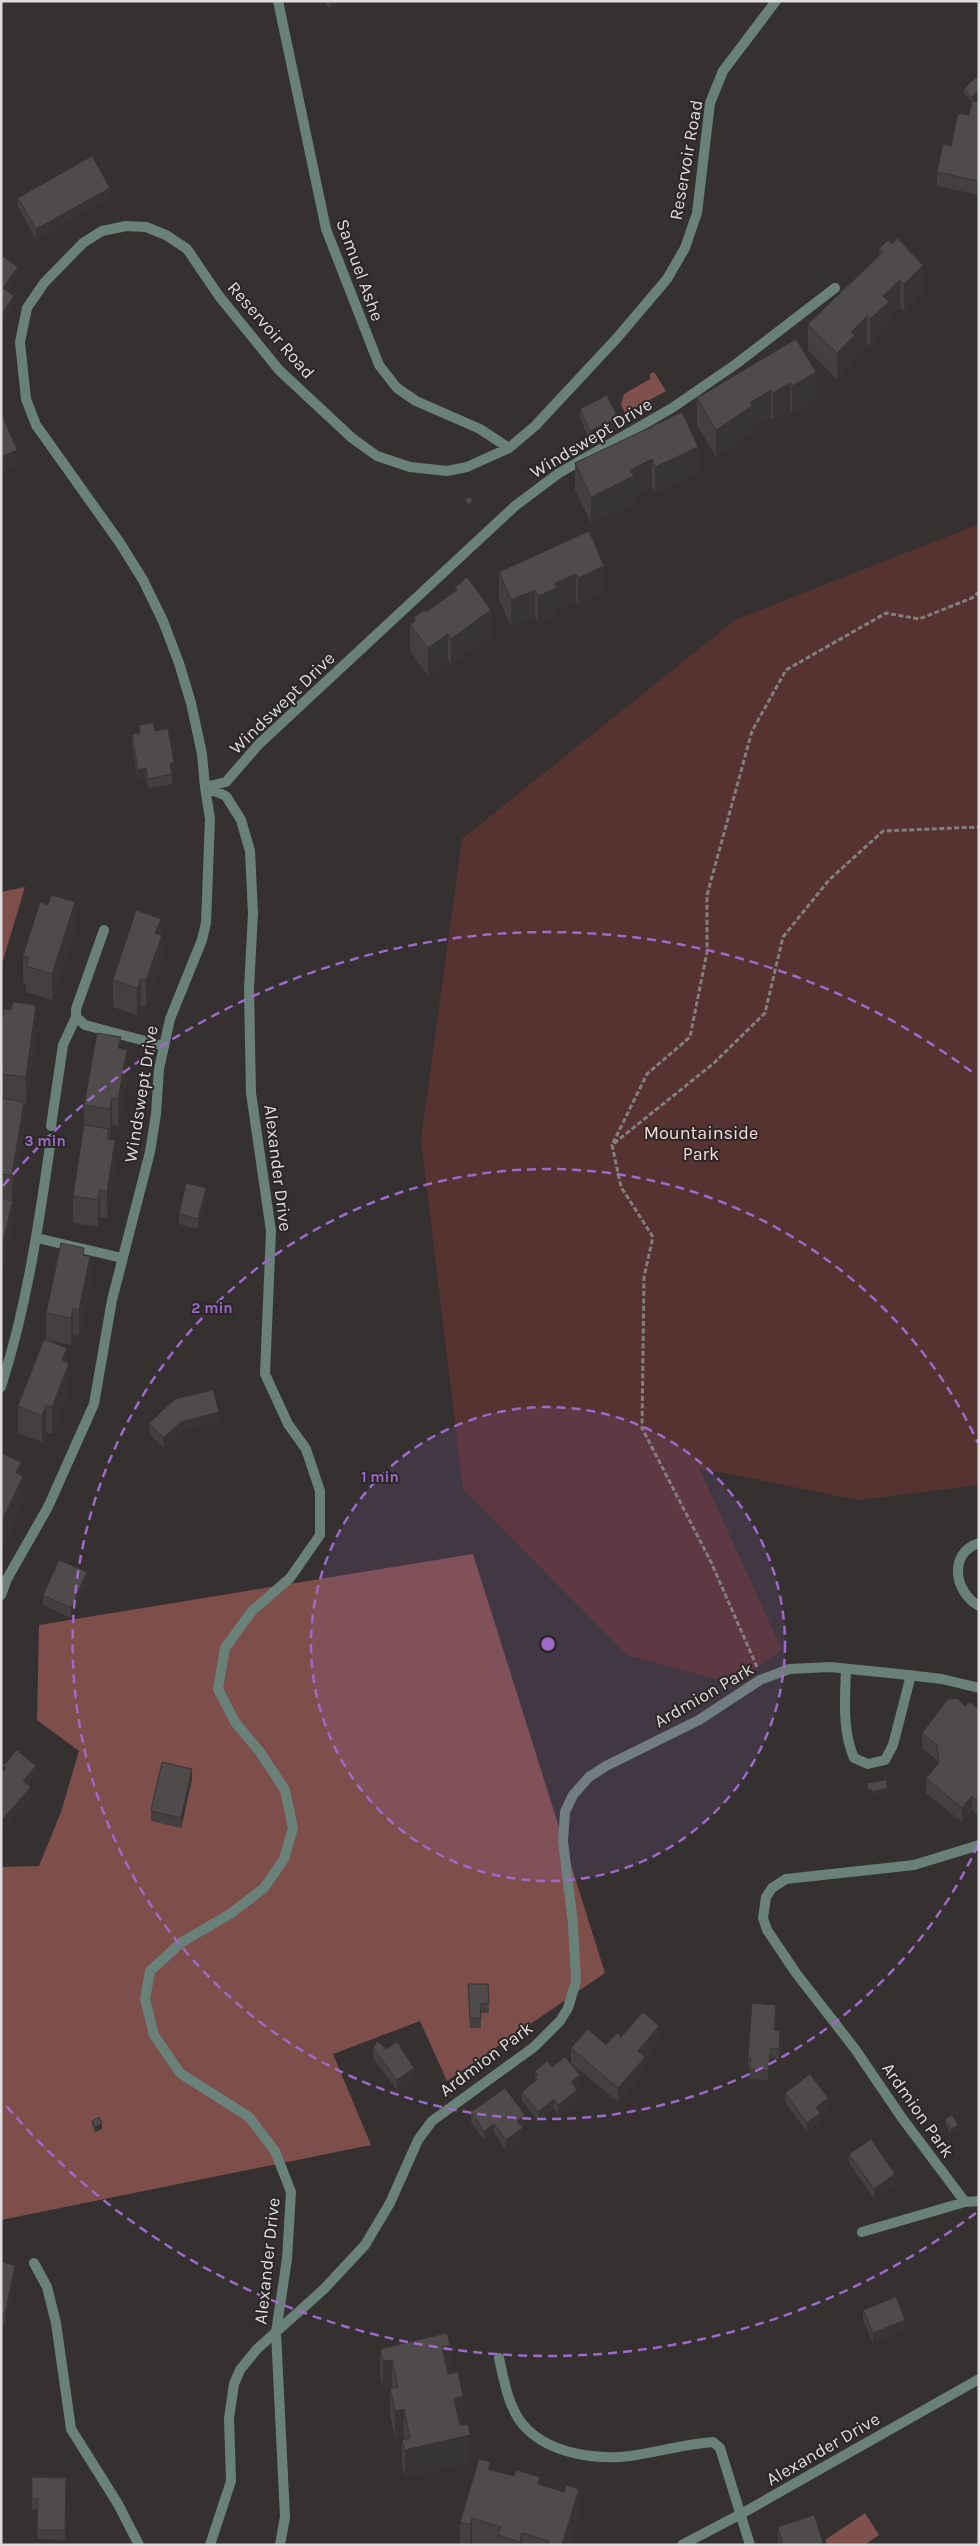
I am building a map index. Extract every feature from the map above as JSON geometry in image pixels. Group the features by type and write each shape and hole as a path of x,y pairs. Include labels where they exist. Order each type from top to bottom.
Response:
{"street":[{"name":"Samuel Ashe","path":"278,1 326,229 379,365 397,388 416,401 480,429 509,448"},
{"name":"Reservoir Road","path":"205,787 202,754 191,703 179,663 159,613 143,580 120,543 36,425 26,399 20,342 27,308 44,283 84,243 102,231 126,226 146,227 166,234 187,249 219,296 279,370 352,438 377,456 427,471 447,471 467,467 509,448 542,420 617,338 667,279 685,248 697,213 710,103 723,71 776,1"},
{"name":"Windswept Drive","path":"1,1595 7,1579 48,1506 94,1404 122,1258 150,1152 156,1114 159,1069 170,1019 202,940 206,923 210,819 205,787 226,782 259,744 515,506 559,473 672,408 736,364 835,288"},
{"name":"Alexander Drive","path":"205,787 226,796 241,820 250,851 254,913 249,988 251,1093 271,1231 265,1374 288,1424 306,1449 320,1491 320,1535 290,1578 252,1611 225,1648 218,1688 235,1722 260,1752 285,1790 293,1828 284,1859 264,1888 230,1914 182,1942 150,1971 145,1999 154,2035 180,2073 249,2117 275,2151 291,2192 287,2259 276,2332 285,2517 280,2545"},
{"path":"51,1126 63,1045 76,1017 76,1009 104,930"},
{"path":"76,1017 84,1025 164,1046"},
{"path":"1,1387 19,1329 37,1238 51,1139"},
{"path":"37,1238 122,1258"},
{"path":"979,1543 968,1547 963,1554 958,1576 961,1589 968,1600 979,1606"},
{"name":"Ardmion Park","path":"210,2545 231,2481 229,2418 234,2384 240,2370 276,2332 324,2289 365,2245 390,2203 418,2140 432,2120 534,2047 560,2021 568,2008 576,1981 573,1924 563,1841 566,1812 573,1795 590,1777 606,1766 699,1720 760,1680 789,1669 830,1667 911,1675 942,1679 979,1688"},
{"path":"846,1669 844,1714 848,1744 854,1758 868,1764 885,1760 893,1745 911,1675"},
{"name":"Ardmion Park","path":"965,2202 902,2118 855,2049 796,1973 767,1930 763,1918 763,1907 772,1888 786,1879 914,1865 979,1845"},
{"path":"862,2232 965,2202 979,2201"},
{"path":"34,2263 47,2287 56,2323 71,2429 118,2504 138,2545"},
{"path":"499,2358 504,2382 513,2409 526,2428 548,2443 570,2452 591,2456 629,2456 714,2442 720,2448 750,2545"},
{"name":"Alexander Drive","path":"682,2545 741,2514 979,2379"}],"path":[{"path":"760,1680 754,1659 711,1562 642,1428 644,1276 653,1237 621,1187 612,1145 647,1074 690,1037 707,952 707,895 752,731 786,670 886,613 920,619 972,598 979,592"},
{"path":"612,1145 714,1063 765,1013 783,937 829,880 883,831 979,828"}],"green space":[{"name":"Mountainside Park","path":"979,524 979,1485 858,1500 699,1468 782,1650 731,1683 627,1655 463,1489 421,1140 462,839 735,620"}],"shaded area":[{"path":"654,372 666,391 631,410 631,414 627,416 621,405 624,394 650,379 650,374"},
{"path":"25,887 1,967 1,892"},
{"path":"473,1554 605,1973 447,2081 420,2021 333,2054 371,2145 1,2220 1,1867 39,1866 61,1812 79,1751 37,1720 39,1625"},
{"path":"865,2513 879,2535 864,2545 828,2545 825,2540"}],"building":[{"path":"976,77 979,79 979,90 972,97 964,89"},
{"path":"972,101 979,102 979,181 937,172 943,144 951,146 958,113 969,115"},
{"path":"92,156 110,188 36,229 18,198"},
{"path":"897,238 923,265 904,284 900,280 883,296 889,302 870,319 867,316 851,332 855,335 837,353 808,324 883,252 879,249 888,240 892,244"},
{"path":"1,255 18,267 3,288 14,296 1,314"},
{"path":"796,339 816,372 792,386 790,383 773,393 771,390 750,403 752,406 716,430 697,398"},
{"path":"607,395 618,418 590,431 580,409"},
{"path":"682,412 698,447 655,467 652,459 630,470 634,476 591,497 575,463"},
{"path":"1,413 17,450 1,457"},
{"path":"471,497 472,503 467,504 465,499"},
{"path":"589,531 604,566 578,578 576,574 555,583 557,588 538,596 535,590 511,600 499,572"},
{"path":"467,577 491,610 451,639 448,634 428,648 410,625 416,620 414,617 424,610 426,612 457,590 455,587"},
{"path":"153,723 155,731 168,729 174,763 170,764 172,774 148,779 146,768 138,770 132,734 140,733 139,725"},
{"path":"51,895 75,902 52,974 26,966 29,958 23,956 40,902 48,905"},
{"path":"136,910 161,919 155,933 162,935 146,980 141,979 137,988 113,980"},
{"path":"13,1002 36,1005 26,1077 1,1074 1,1027 4,1009 11,1010"},
{"path":"97,1033 121,1037 118,1048 127,1050 118,1099 112,1098 110,1109 84,1105"},
{"path":"1,1098 24,1102 12,1175 1,1174"},
{"path":"84,1125 109,1129 107,1139 115,1140 107,1191 100,1190 98,1200 73,1196"},
{"path":"186,1183 206,1188 198,1219 179,1214"},
{"path":"1,1198 13,1201 1,1250"},
{"path":"61,1243 84,1248 83,1255 90,1257 79,1310 73,1308 71,1318 46,1313"},
{"path":"44,1339 67,1348 62,1360 69,1363 52,1407 46,1405 42,1416 18,1406"},
{"path":"213,1390 219,1412 181,1422 163,1438 149,1423 175,1399"},
{"path":"1,1453 21,1462 16,1473 23,1476 2,1521 1,1520"},
{"path":"59,1560 87,1572 71,1608 43,1595"},
{"path":"957,1698 965,1706 970,1702 979,1710 979,1801 972,1796 962,1808 926,1778 939,1763 937,1745 922,1733 948,1699"},
{"path":"17,1750 36,1766 23,1781 31,1787 1,1821 1,1773 6,1768 3,1766"},
{"path":"162,1762 192,1769 181,1818 151,1811"},
{"path":"886,1780 888,1788 872,1792 871,1789 868,1790 867,1783"},
{"path":"468,1984 488,1984 489,2003 480,2004 481,2018 470,2018"},
{"path":"752,2003 776,2005 774,2030 780,2031 779,2049 771,2048 768,2071 750,2069 751,2058 748,2058"},
{"path":"643,2012 659,2026 638,2051 645,2057 618,2088 571,2048 588,2029 606,2045 617,2033 621,2037"},
{"path":"377,2041 386,2049 397,2042 414,2068 397,2080 373,2048"},
{"path":"565,2057 580,2075 571,2082 577,2090 558,2105 554,2099 538,2112 522,2092 537,2080 535,2077 538,2075 535,2071 547,2061 552,2067"},
{"path":"810,2074 828,2098 816,2107 820,2113 807,2123 785,2093"},
{"path":"505,2088 525,2115 517,2121 523,2128 506,2140 494,2124 484,2131 471,2112"},
{"path":"952,2115 958,2125 951,2129 945,2119"},
{"path":"99,2117 102,2124 95,2127 92,2121"},
{"path":"871,2139 895,2174 874,2189 849,2154"},
{"path":"1,2262 15,2265 5,2314 1,2313"},
{"path":"896,2297 905,2320 873,2333 863,2310"},
{"path":"447,2333 450,2345 442,2347 448,2374 458,2372 463,2396 454,2399 460,2425 468,2424 470,2435 405,2450 402,2440 410,2438 404,2409 395,2411 390,2388 398,2387 392,2360 383,2361 380,2349"},
{"path":"479,2459 491,2462 488,2469 514,2476 516,2470 540,2477 538,2484 564,2492 566,2485 579,2489 562,2545 548,2545 549,2541 522,2533 520,2542 498,2535 501,2527 472,2518 470,2525 460,2522"},
{"path":"32,2477 66,2478 65,2530 37,2530 38,2499 32,2499"},
{"path":"814,2515 824,2545 783,2545 778,2527"}]}
